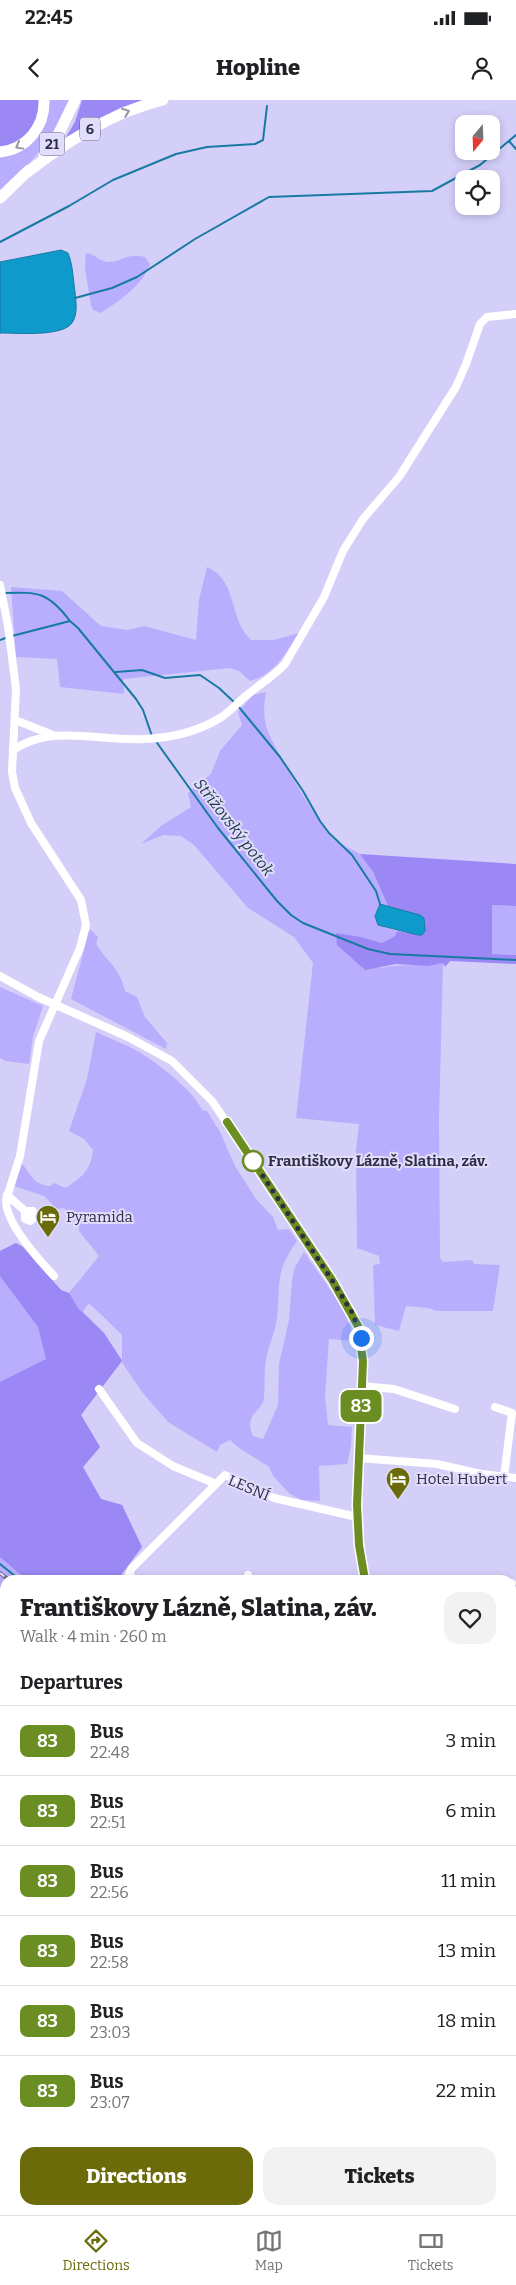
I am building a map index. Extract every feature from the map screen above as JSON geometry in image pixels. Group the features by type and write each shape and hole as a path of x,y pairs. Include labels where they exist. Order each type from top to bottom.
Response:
{"highway":[{"path":"0,152 12,150 26,143 37,130 43,118 44,100"},
{"name":"6","path":"25,174 59,148 93,127 128,111 163,100"},
{"name":"21","path":"0,198 25,174 57,137 73,105"}],"street":[{"path":"13,750 27,741 55,736 142,740 189,732 221,717 277,673 285,664 324,597 343,551 363,519 400,477 456,387 480,324 488,317 516,314"},
{"path":"0,585 8,626 16,689 12,772 20,800 32,823 81,900 85,914 84,935 39,1040 32,1095 20,1156 7,1195 6,1205 21,1237 54,1276"},
{"path":"15,720 55,736"},
{"path":"0,976 55,1004 128,1037 172,1061 212,1101 353,1314 361,1338 362,1386 357,1517 364,1575"},
{"path":"7,1195 25,1211"},
{"path":"362,1386 394,1389 455,1409"},
{"path":"99,1389 137,1443 173,1466 216,1484"},
{"path":"494,1407 512,1413 504,1477"},
{"path":"358,1458 437,1464 516,1478"},
{"name":"LESNÍ","path":"131,1575 132,1568 225,1475 274,1498 357,1517"}],"shaded area":[{"path":"0,100 41,100 42,109 24,140 0,149"},
{"path":"48,100 70,100 57,127 41,150 0,192 0,156 28,141 41,130 46,122"},
{"path":"82,100 143,100 120,108 66,137 75,122"},
{"path":"86,253 109,262 133,256 145,257 150,264 142,279 136,285 101,313 93,310 91,305 85,268"},
{"path":"207,567 217,573 224,581 239,621 251,640 274,640 299,633 279,662 266,674 250,681 239,671 230,668 123,679 124,694 60,687 57,659 16,657 11,587 62,591 101,626 127,630 144,626 196,640 199,600"},
{"path":"266,692 264,717 266,726 308,804 335,841 358,853 366,861 388,906 380,904 375,916 378,925 397,931 395,936 382,943 361,937 381,968 443,963 439,1119 440,1258 443,1262 472,1260 474,1264 500,1265 493,1311 437,1311 428,1308 406,1306 399,1331 375,1325 373,1265 380,1264 379,1256 357,1248 356,1151 359,1124 296,1118 313,963 294,937 248,908 194,845 181,836 163,835 141,844 161,826 191,807 188,793 211,774 220,751 242,725 238,712 253,695"},
{"path":"360,854 516,864 516,906 492,905 492,954 516,955 516,964 450,961 445,967 443,963 428,966 396,964 365,970 337,945 336,933 382,943 395,936 397,931 422,935 425,931 420,915 388,906 373,872"},
{"path":"492,905 516,906 516,955 492,954"},
{"path":"91,930 98,937 96,944 100,951 117,971 125,991 137,997 145,1017 167,1043 166,1049 71,999 89,931"},
{"path":"0,987 43,1006 33,1037 29,1064 5,1061 0,1058"},
{"path":"96,1032 134,1049 155,1063 191,1094 202,1110 207,1111 220,1132 235,1166 256,1199 273,1217 278,1230 289,1229 297,1241 285,1262 280,1278 277,1318 266,1359 264,1398 250,1423 253,1436 263,1439 278,1405 279,1364 289,1320 292,1280 295,1267 304,1252 340,1305 355,1341 329,1339 325,1396 328,1425 352,1427 351,1446 347,1464 319,1466 320,1501 302,1500 290,1494 273,1476 269,1467 230,1440 220,1445 217,1452 168,1422 142,1392 121,1361 81,1415 100,1447 83,1467 101,1499 122,1505 142,1547 121,1575 0,1575 0,1251 16,1243 23,1247 61,1290 69,1293 99,1256 79,1231 79,1221 64,1208 57,1209 44,1196 14,1186 21,1163 36,1181 50,1186 54,1183 66,1188 85,1172 90,1163 93,1150 84,1139 69,1131 87,1079","holes":["89,1303 122,1335 122,1360 104,1333 83,1312"]},
{"path":"16,1243 23,1247 61,1290 69,1293 78,1308 104,1333 122,1361 81,1415 100,1447 83,1467 101,1499 122,1505 142,1547 121,1575 21,1575 0,1557 0,1382 46,1359 38,1327 0,1276 0,1251"}],"water":[{"path":"61,250 68,253 72,267 76,308 72,323 67,327 49,332 28,334 0,333 0,262"},
{"path":"380,904 420,915 424,918 425,931 422,935 418,935 378,925 375,916"}],"waterway":[{"path":"0,242 69,206 113,180 176,154 207,147 255,144 263,140 267,106"},
{"path":"75,298 112,288 137,277 195,239 269,197 432,191 480,165 516,135"},
{"path":"509,141 516,149"},
{"path":"4,593 26,593 42,596 55,604 70,621"},
{"name":"Střížovský potok","path":"12,636 70,621 78,628 136,699 143,710 152,736"},
{"name":"Střížovský potok","path":"0,640 8,637"},
{"path":"116,672 142,670 165,678 200,675 219,688 235,703"},
{"path":"238,706 280,757 329,833 352,855 376,891 380,904"},
{"name":"Střížovský potok","path":"155,740 218,828 277,901 291,915 303,923 368,949 390,954 516,960"},
{"path":"0,1564 14,1575"}],"bus line":[{"name":"83","path":"227,1122 316,1254 353,1314 358,1326 363,1361 357,1505 359,1545 364,1575"}],"place":[{"name":"Františkovy Lázně, Slatina, záv.","path":"253,1161"},
{"name":"Pyramida","path":"48,1238"},
{"name":"Hotel Hubert","path":"398,1500"}],"route":[{"path":"253,1161 316,1254 353,1314 361,1338"}]}
